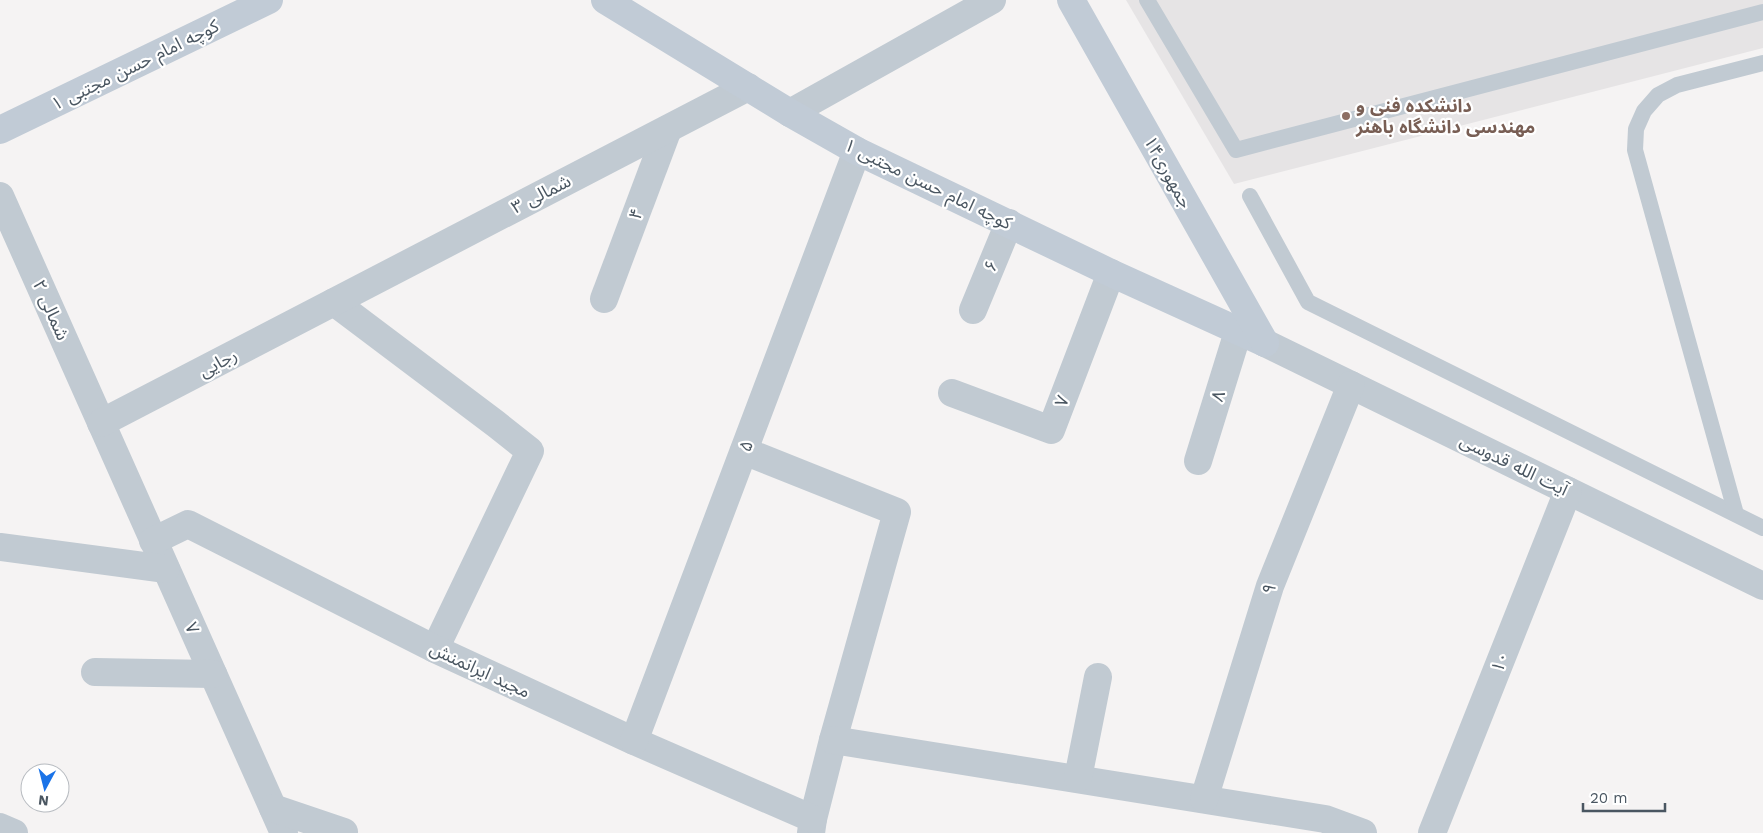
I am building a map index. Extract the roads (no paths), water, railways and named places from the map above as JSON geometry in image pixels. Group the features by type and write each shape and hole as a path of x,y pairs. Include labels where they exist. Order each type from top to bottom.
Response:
{"street":[{"name":"کوچه امام حسن مجتبی ۱","path":"0,130 269,0"},
{"name":"کوچه امام حسن مجتبی ۱","path":"605,0 790,113 857,151 1111,273 1265,343"},
{"path":"790,113 992,0"},
{"name":"جمهوری۱۴","path":"1071,0 1265,343"},
{"name":"۳ شمالی","path":"334,302 748,87"},
{"name":"۴","path":"604,298 668,129"},
{"name":"۵","path":"634,741 857,151"},
{"name":"۲ شمالی","path":"0,196 101,423"},
{"name":"۶","path":"973,310 1009,223"},
{"name":"۷","path":"952,393 1051,430 1111,273"},
{"path":"334,302 530,451 436,649"},
{"name":"رجایی","path":"101,423 334,302"},
{"name":"۸","path":"1198,461 1238,332"},
{"name":"آیت الله قدوسی","path":"1265,343 1763,586"},
{"name":"۹","path":"1204,798 1270,586 1351,385"},
{"name":"۷","path":"101,423 284,833"},
{"path":"744,451 897,512 833,740 812,826"},
{"name":"۱۰","path":"1432,833 1568,491"},
{"name":"مجید ایرانمنش","path":"154,541 188,524 436,649 812,826"},
{"path":"0,547 166,569"},
{"path":"95,672 213,674"},
{"path":"1078,778 1098,677"},
{"path":"833,740 1204,798 1325,819 1363,833"},
{"path":"273,808 344,832"},
{"path":"0,827 14,833"}],"lane":[{"path":"1148,0 1236,150 1763,12"},
{"path":"1736,514 1636,150 1636,129 1644,110 1658,95 1677,85 1763,64"},
{"path":"1250,196 1308,302 1763,528"}],"place":[{"name":"دانشکده فنی و مهندسی دانشگاه باهنر","path":"1346,116"}]}
